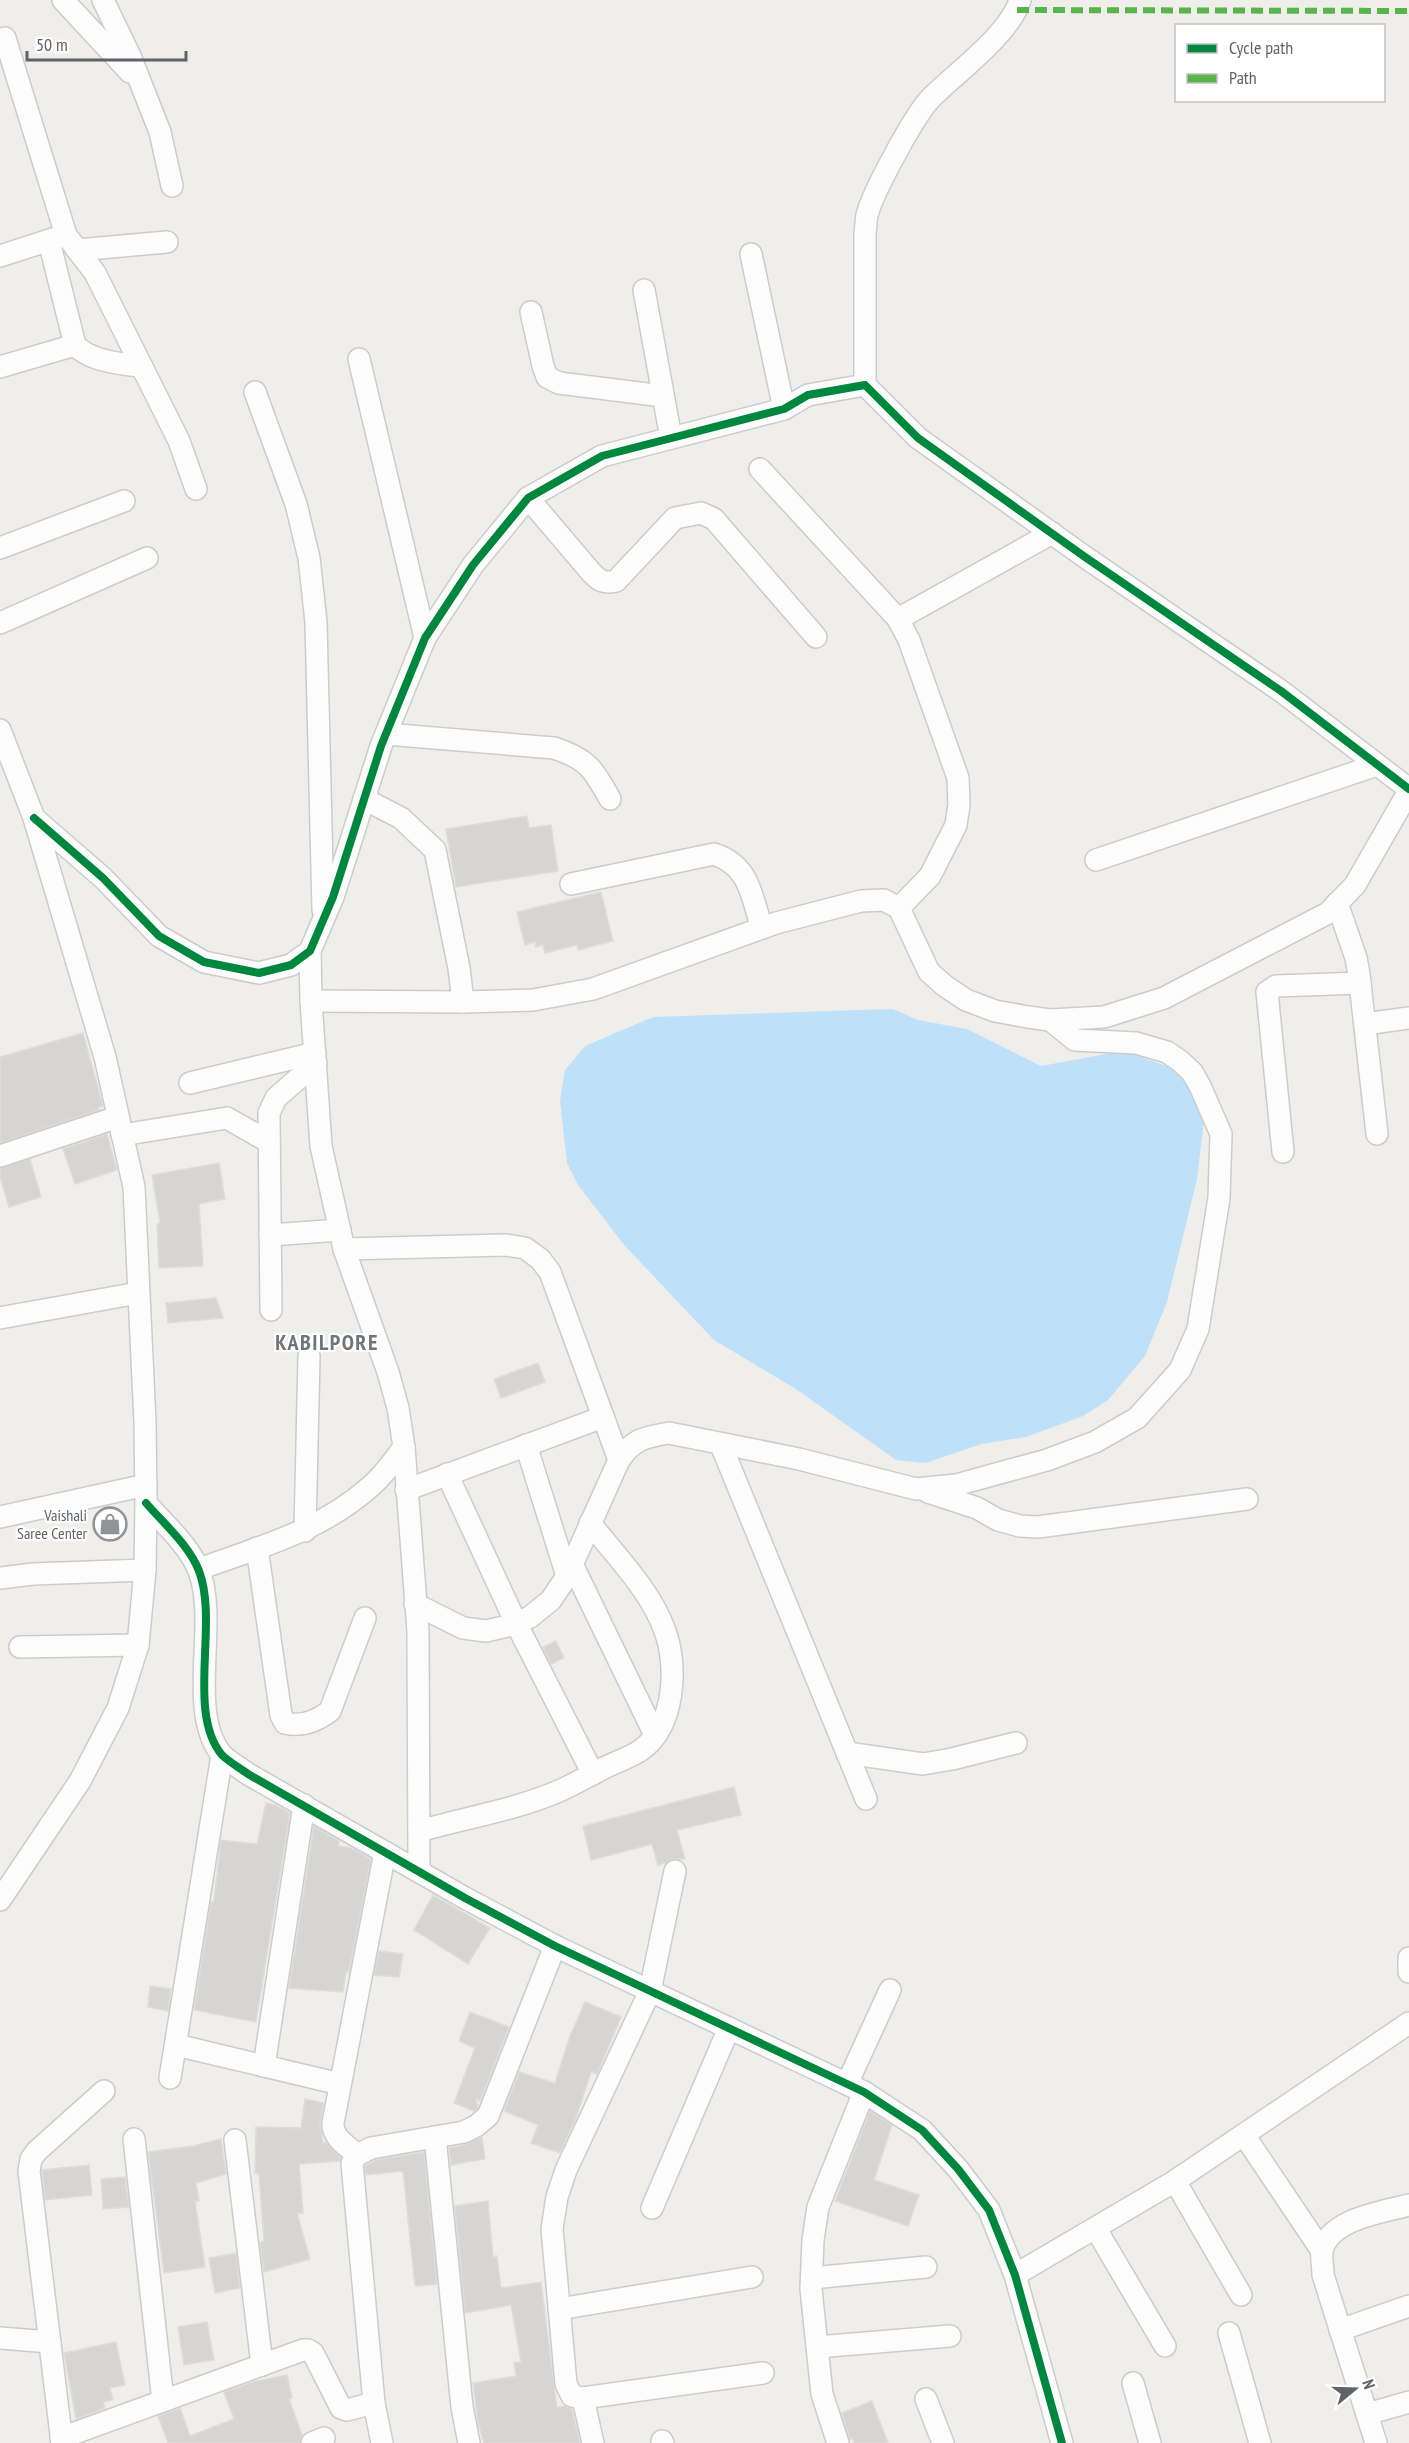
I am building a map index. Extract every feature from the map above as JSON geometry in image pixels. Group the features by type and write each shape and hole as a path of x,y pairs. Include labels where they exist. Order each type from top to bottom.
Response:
{"street":[{"path":"63,0 141,84"},
{"path":"103,0 160,132 172,186"},
{"path":"311,1001 533,1000 592,989 762,928 861,900 884,900 899,908 929,972 966,1000 995,1011 1050,1020 1104,1017 1164,998 1294,933 1328,913 1355,885 1409,790 1281,691 918,438 865,385 865,233 867,215 873,198 922,109 1001,31 1017,10 1020,0"},
{"path":"5,38 64,242 75,345 82,353 92,357 142,368"},
{"path":"64,242 95,273 179,441 196,489"},
{"path":"0,256 64,242 167,242"},
{"path":"751,254 784,409"},
{"path":"644,290 671,438"},
{"path":"531,312 547,377 559,383 663,396"},
{"path":"0,367 75,345"},
{"path":"359,359 425,638"},
{"path":"419,1871 418,1631 404,1447 398,1408 388,1372 342,1239 321,1146 311,1001 310,951 333,897 386,734 425,638 473,565 528,498 602,456 784,409 808,395 865,385"},
{"path":"255,392 296,504 309,558 316,622 324,920"},
{"path":"760,469 898,619 909,640 958,778 959,805 956,825 930,876 899,908"},
{"path":"528,498 590,571 600,581 608,583 616,581 675,518 701,513 714,519 816,637"},
{"path":"0,548 124,501"},
{"path":"898,619 1052,533"},
{"path":"0,623 147,558"},
{"path":"0,730 34,818 105,1058 134,1187 146,1422 144,1570 138,1645 118,1708 80,1781 0,1900"},
{"path":"386,734 554,748 571,753 589,764 610,799"},
{"path":"1096,860 1377,765"},
{"path":"364,799 401,818 435,850 459,969 463,1002"},
{"path":"34,818 103,878 159,936 204,962 259,973 291,965 310,951"},
{"path":"571,884 714,854 730,859 739,867 762,928"},
{"path":"1337,903 1356,958 1377,1134"},
{"path":"1283,1152 1267,992 1276,986 1360,983"},
{"path":"1365,1024 1409,1018"},
{"path":"916,1489 977,1480 1047,1460 1106,1436 1137,1418 1180,1370 1198,1329 1219,1198 1222,1145 1218,1123 1192,1072 1167,1052 1136,1043 1075,1040 1050,1020"},
{"path":"190,1083 315,1058"},
{"path":"270,1310 270,1113 276,1098 315,1058"},
{"path":"0,1156 120,1126 227,1118 269,1142"},
{"path":"270,1235 493,1244 525,1248 540,1259 550,1272 619,1460"},
{"path":"0,1318 138,1293"},
{"path":"305,1531 309,1356"},
{"path":"406,1490 603,1418"},
{"path":"415,1604 463,1628 486,1631 530,1617 551,1600 570,1570 619,1460 629,1445 648,1437 669,1433 799,1459 916,1489 955,1500 998,1520 1020,1526 1038,1527 1247,1499"},
{"path":"526,1445 570,1570 655,1735"},
{"path":"722,1445 866,1799"},
{"path":"199,1569 305,1531 343,1509 373,1485 404,1447"},
{"path":"447,1474 516,1623 592,1774"},
{"path":"0,1517 146,1494"},
{"path":"146,1494 199,1569 205,1592 205,1705 209,1730 222,1755 248,1774 555,1946 856,2088 922,2130 958,2169 989,2210 1015,2275 1062,2443"},
{"path":"419,1831 559,1791 642,1749 655,1735 665,1717 672,1690 673,1661 665,1630 645,1593 590,1523"},
{"path":"257,1548 281,1715 285,1723 296,1726 321,1718 330,1711 365,1618"},
{"path":"0,1578 33,1574 144,1570"},
{"path":"20,1647 138,1645"},
{"path":"847,1753 923,1764 1016,1743"},
{"path":"170,2078 222,1755"},
{"path":"264,2066 304,1805"},
{"path":"357,2155 335,2136 332,2130 386,1852"},
{"path":"675,1871 650,1991 566,2170 557,2196 552,2229 566,2385 572,2396 583,2398 763,2373"},
{"path":"382,2443 374,2403 352,2163 357,2155 371,2148 464,2132 488,2116 555,1946"},
{"path":"1409,1958 1409,1972"},
{"path":"838,2443 822,2394 812,2278 813,2240 818,2207 890,1990"},
{"path":"1015,2275 1175,2181 1409,2023"},
{"path":"652,2208 729,2028"},
{"path":"176,2045 340,2084"},
{"path":"104,2091 37,2151 29,2171 61,2441 163,2401 308,2350 313,2354 340,2408 346,2410 374,2403"},
{"path":"1244,2134 1322,2251"},
{"path":"435,2137 462,2407 469,2443"},
{"path":"134,2139 163,2401"},
{"path":"235,2140 262,2365"},
{"path":"1175,2181 1241,2295"},
{"path":"1376,2443 1323,2275 1322,2251 1330,2236 1347,2223 1409,2205"},
{"path":"1096,2229 1165,2346"},
{"path":"812,2278 926,2267"},
{"path":"559,2309 752,2277"},
{"path":"1340,2330 1409,2306"},
{"path":"1229,2333 1260,2443"},
{"path":"817,2347 950,2336"},
{"path":"0,2338 50,2342"},
{"path":"1133,2383 1150,2443"},
{"path":"583,2398 593,2443"},
{"path":"926,2398 943,2443"},
{"path":"1367,2414 1409,2402"}],"water":[{"path":"893,1009 918,1020 967,1029 1041,1066 1123,1051 1178,1070 1188,1080 1204,1120 1197,1179 1167,1302 1145,1356 1108,1400 1083,1416 1026,1437 981,1444 926,1463 896,1460 796,1389 714,1340 625,1246 578,1185 567,1163 560,1101 565,1070 585,1046 653,1017"}],"building":[{"path":"527,816 529,828 551,825 558,871 456,887 446,829"},
{"path":"601,892 613,941 578,950 577,945 545,953 543,945 536,947 535,942 525,945 517,912"},
{"path":"83,1033 103,1106 98,1107 99,1110 0,1143 0,1057"},
{"path":"107,1134 117,1170 75,1184 63,1149"},
{"path":"30,1159 41,1197 9,1207 0,1177 0,1168"},
{"path":"219,1163 225,1199 199,1204 203,1266 159,1268 157,1224 160,1223 152,1175"},
{"path":"216,1298 223,1318 168,1323 166,1303"},
{"path":"538,1363 545,1382 501,1398 494,1379"},
{"path":"556,1641 564,1658 551,1664 543,1647"},
{"path":"734,1787 741,1815 677,1830 685,1859 672,1859 658,1866 652,1844 591,1860 583,1826"},
{"path":"266,1803 276,1805 290,1813 256,2022 194,2010 211,1902 214,1902 221,1840 257,1844"},
{"path":"314,1826 339,1841 338,1846 351,1848 371,1859 343,1992 289,1988"},
{"path":"433,1895 490,1928 468,1964 414,1930"},
{"path":"379,1951 403,1954 399,1977 374,1975"},
{"path":"150,1986 171,1989 168,2011 148,2007"},
{"path":"585,2002 621,2017 597,2074 591,2072 576,2118 560,2153 531,2143 538,2125 504,2111 519,2072 555,2083 570,2036"},
{"path":"470,2012 509,2027 480,2101 476,2099 478,2108 474,2111 454,2103 475,2048 459,2041"},
{"path":"305,2099 324,2103 320,2124 323,2143 326,2142 341,2158 340,2161 299,2164 303,2213 297,2213 310,2259 264,2272 260,2242 264,2241 259,2174 255,2174 256,2127 301,2128"},
{"path":"870,2111 892,2125 874,2180 919,2195 908,2226 835,2201"},
{"path":"482,2137 485,2159 451,2165 449,2148"},
{"path":"221,2139 226,2174 196,2183 199,2201 195,2201 205,2267 164,2273 148,2152 193,2146"},
{"path":"424,2152 437,2284 415,2286 403,2171 366,2175 365,2166 375,2160"},
{"path":"89,2165 92,2195 45,2200 42,2170"},
{"path":"125,2177 129,2207 103,2209 101,2179"},
{"path":"488,2201 493,2257 497,2256 501,2288 541,2282 557,2408 564,2406 572,2409 580,2443 484,2443 478,2423 473,2383 516,2376 514,2363 521,2362 511,2305 465,2313 455,2206"},
{"path":"236,2253 240,2288 215,2293 209,2258"},
{"path":"207,2322 214,2360 184,2365 178,2327"},
{"path":"116,2342 125,2385 110,2388 113,2400 103,2402 105,2408 76,2419 64,2353"},
{"path":"287,2375 292,2398 289,2399 302,2435 299,2443 168,2443 158,2416 180,2408 190,2436 234,2419 224,2392 253,2382"},
{"path":"872,2401 888,2443 855,2443 853,2439 850,2439 842,2413"}],"marked path":[{"path":"1017,10 1409,11"}],"cycle path":[{"path":"34,818 103,878 159,936 204,962 259,973 291,965 310,951 333,897 381,746 425,638 473,565 528,498 602,456 784,409 808,395 865,385 918,438 1085,557 1281,691 1409,789"},
{"path":"146,1503 183,1544 199,1571 206,1616 204,1692 206,1715 211,1737 222,1755 248,1774 465,1898 555,1946 864,2092 922,2130 958,2169 989,2210 1015,2275 1062,2443"}],"place":[{"name":"Vaishali Saree Center","path":"110,1524"}],"district":[{"name":"KABILPORE","path":"327,1342"}]}
